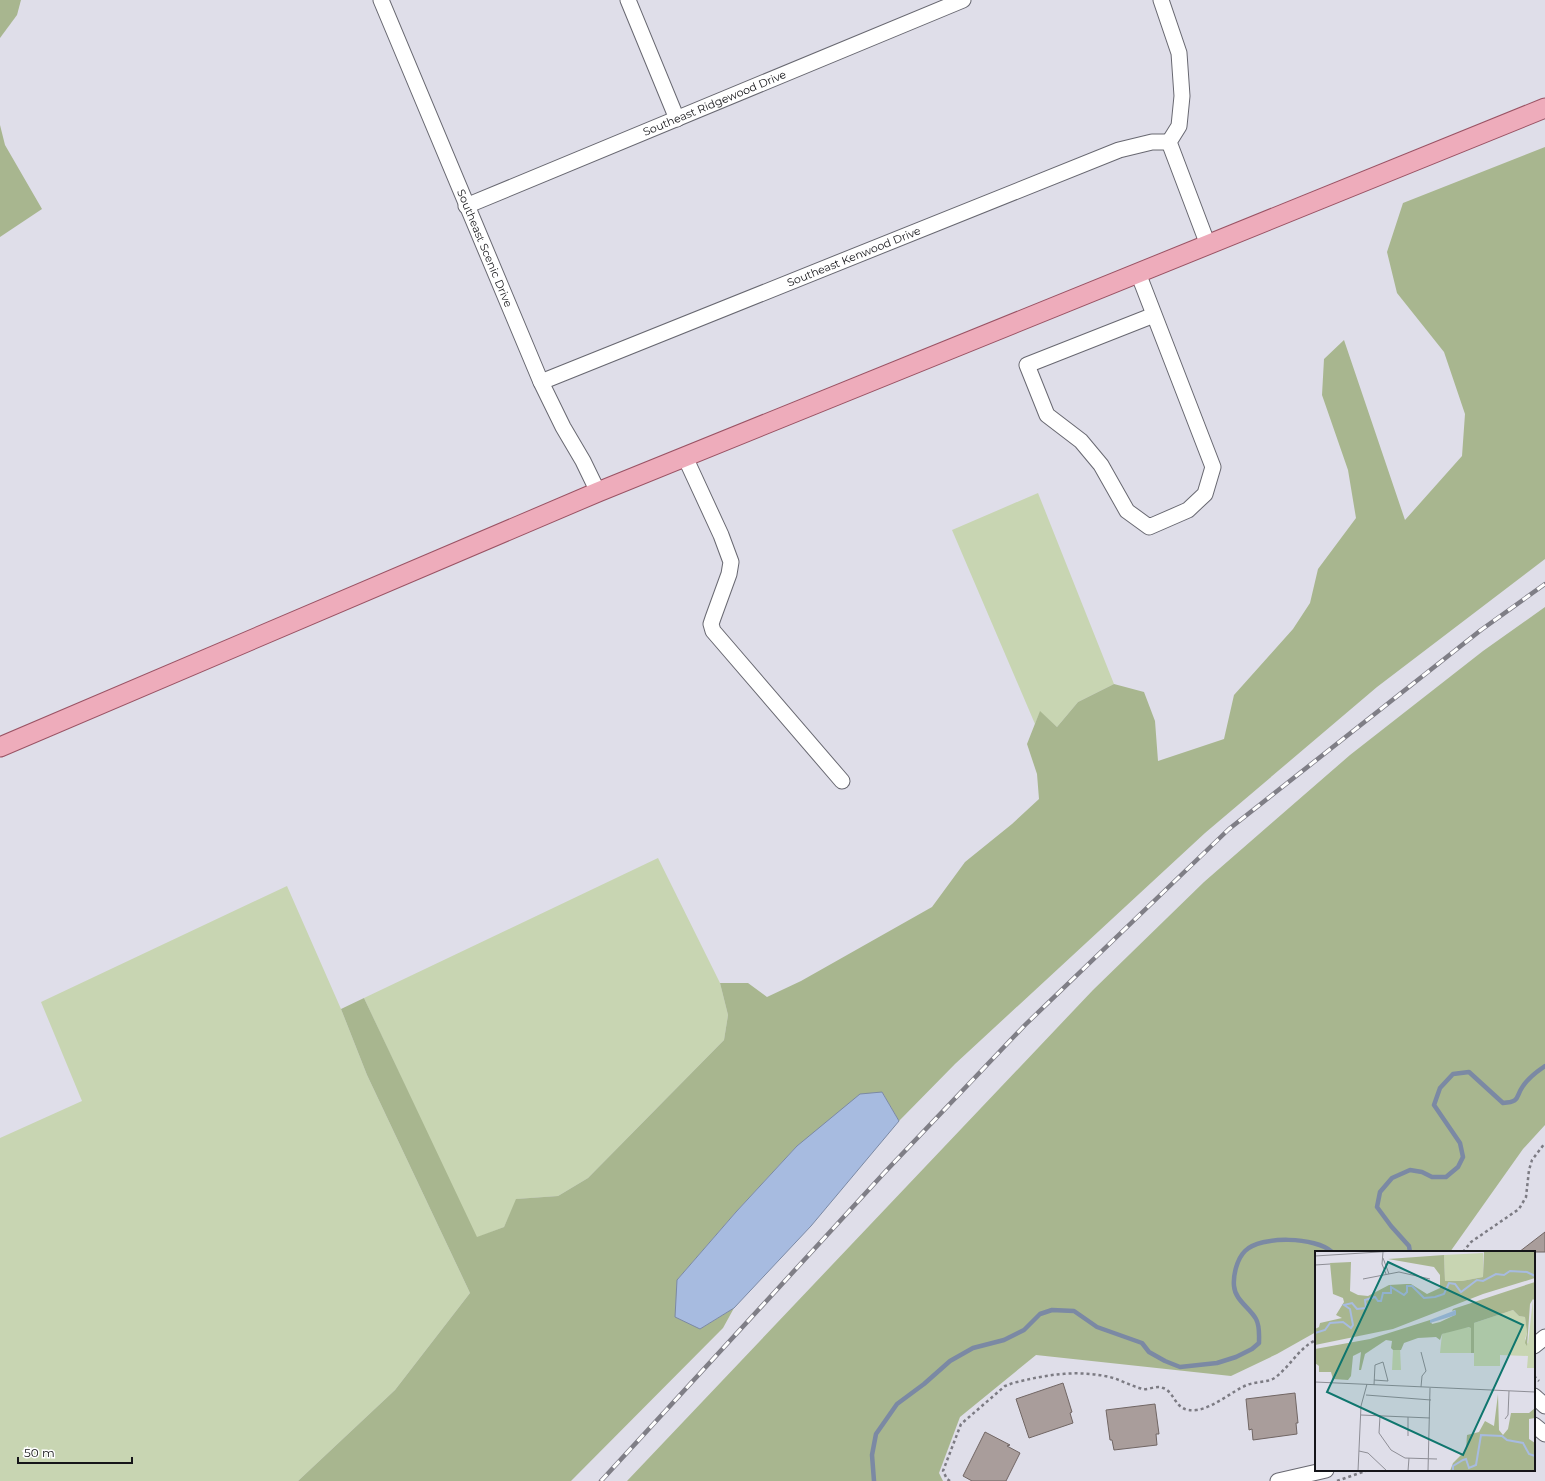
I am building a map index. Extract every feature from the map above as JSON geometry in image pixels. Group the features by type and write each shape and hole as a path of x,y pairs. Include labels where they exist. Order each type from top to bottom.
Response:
{"main road":[{"path":"0,747 598,492 1545,108"}],"street":[{"name":"Southeast Scenic Drive","path":"381,0 540,382 562,427 583,462 598,492"},
{"path":"628,0 677,119"},
{"name":"Southeast Ridgewood Drive","path":"466,206 677,119 946,3 963,0"},
{"path":"1160,0 1179,53 1182,96 1179,126 1169,142 1208,244"},
{"name":"Southeast Kenwood Drive","path":"540,382 1119,150 1152,142 1169,142"},
{"path":"1138,273 1212,467 1205,494 1188,510 1149,527 1127,511 1101,465 1081,441 1047,415 1027,365 1154,315"},
{"path":"685,457 721,536 731,562 729,574 711,624 713,631 842,781"},
{"path":"1535,1345 1545,1337"},
{"path":"1535,1397 1545,1406"},
{"path":"1535,1426 1545,1434"},
{"path":"1278,1481 1322,1471"}],"path":[{"path":"1464,1251 1471,1242 1519,1209 1526,1197 1529,1170 1532,1160 1545,1143"},
{"path":"950,1481 943,1471 961,1424 1005,1386 1063,1372 1107,1376 1145,1389 1164,1388 1181,1407 1188,1410 1197,1410 1218,1402 1246,1385 1272,1379 1277,1376 1298,1353 1315,1341"},
{"path":"1337,1481 1365,1471"}],"green space":[{"path":"0,0 21,0 17,15 0,38"},
{"path":"0,125 5,145 42,209 0,237"},
{"path":"1545,147 1545,559 1377,687 1205,833 955,1064 899,1121 882,1092 797,1146 736,1212 677,1280 700,1329 734,1308 723,1328 571,1481 298,1481 395,1390 470,1293 367,1075 341,1009 364,998 477,1237 504,1227 516,1199 558,1196 588,1178 724,1040 728,1015 720,983 748,983 767,997 801,981 932,907 965,862 1012,824 1039,799 1037,774 1027,744 1040,711 1057,727 1078,702 1114,684 1144,692 1155,721 1158,761 1224,739 1234,695 1293,629 1310,603 1318,569 1356,518 1348,470 1322,395 1324,359 1344,340 1405,520 1462,456 1465,414 1444,352 1397,293 1387,252 1403,203"},
{"path":"1038,493 1114,684 1078,702 1057,727 1040,712 1035,724 952,530"},
{"path":"1545,607 1545,1125 1523,1149 1451,1251 1315,1251 1315,1333 1277,1354 1231,1376 1036,1355 960,1417 939,1473 943,1481 627,1481 1093,990 1204,882 1350,755 1483,651"},
{"path":"658,858 720,983 728,1015 724,1040 588,1178 558,1196 517,1199 504,1227 476,1238 364,998"},
{"path":"287,886 341,1009 367,1075 470,1293 395,1390 298,1481 0,1481 0,1138 82,1101 41,1002"}],"water":[{"path":"882,1092 899,1121 811,1226 734,1308 700,1329 675,1317 677,1280 736,1212 797,1146 860,1094"}],"building":[{"path":"1545,1232 1545,1252 1520,1251"},
{"path":"1063,1383 1072,1412 1070,1413 1073,1423 1029,1438 1016,1399"},
{"path":"1295,1393 1298,1423 1296,1423 1297,1434 1253,1440 1252,1429 1249,1430 1246,1399"},
{"path":"1155,1404 1159,1434 1156,1434 1157,1445 1114,1450 1112,1440 1110,1440 1106,1410"},
{"path":"985,1432 1010,1445 1007,1446 1020,1453 1006,1481 972,1481 963,1476"}],"waterway":[{"path":"1410,1251 1409,1246 1391,1226 1377,1207 1380,1192 1392,1178 1410,1170 1422,1172 1432,1177 1446,1177 1458,1167 1463,1157 1460,1143 1434,1105 1440,1088 1453,1074 1469,1072 1503,1103 1509,1102 1515,1100 1528,1080 1545,1066"},
{"path":"874,1481 872,1455 876,1434 897,1404 924,1384 950,1361 973,1348 1004,1340 1024,1330 1040,1314 1052,1310 1074,1311 1097,1327 1142,1343 1149,1352 1180,1367 1217,1363 1236,1357 1252,1349 1259,1343 1257,1322 1237,1296 1234,1286 1236,1267 1245,1251 1263,1242 1275,1240 1314,1243 1330,1251"}],"railway":[{"path":"601,1481 885,1172 1025,1025 1229,829 1481,630 1545,584"}]}
